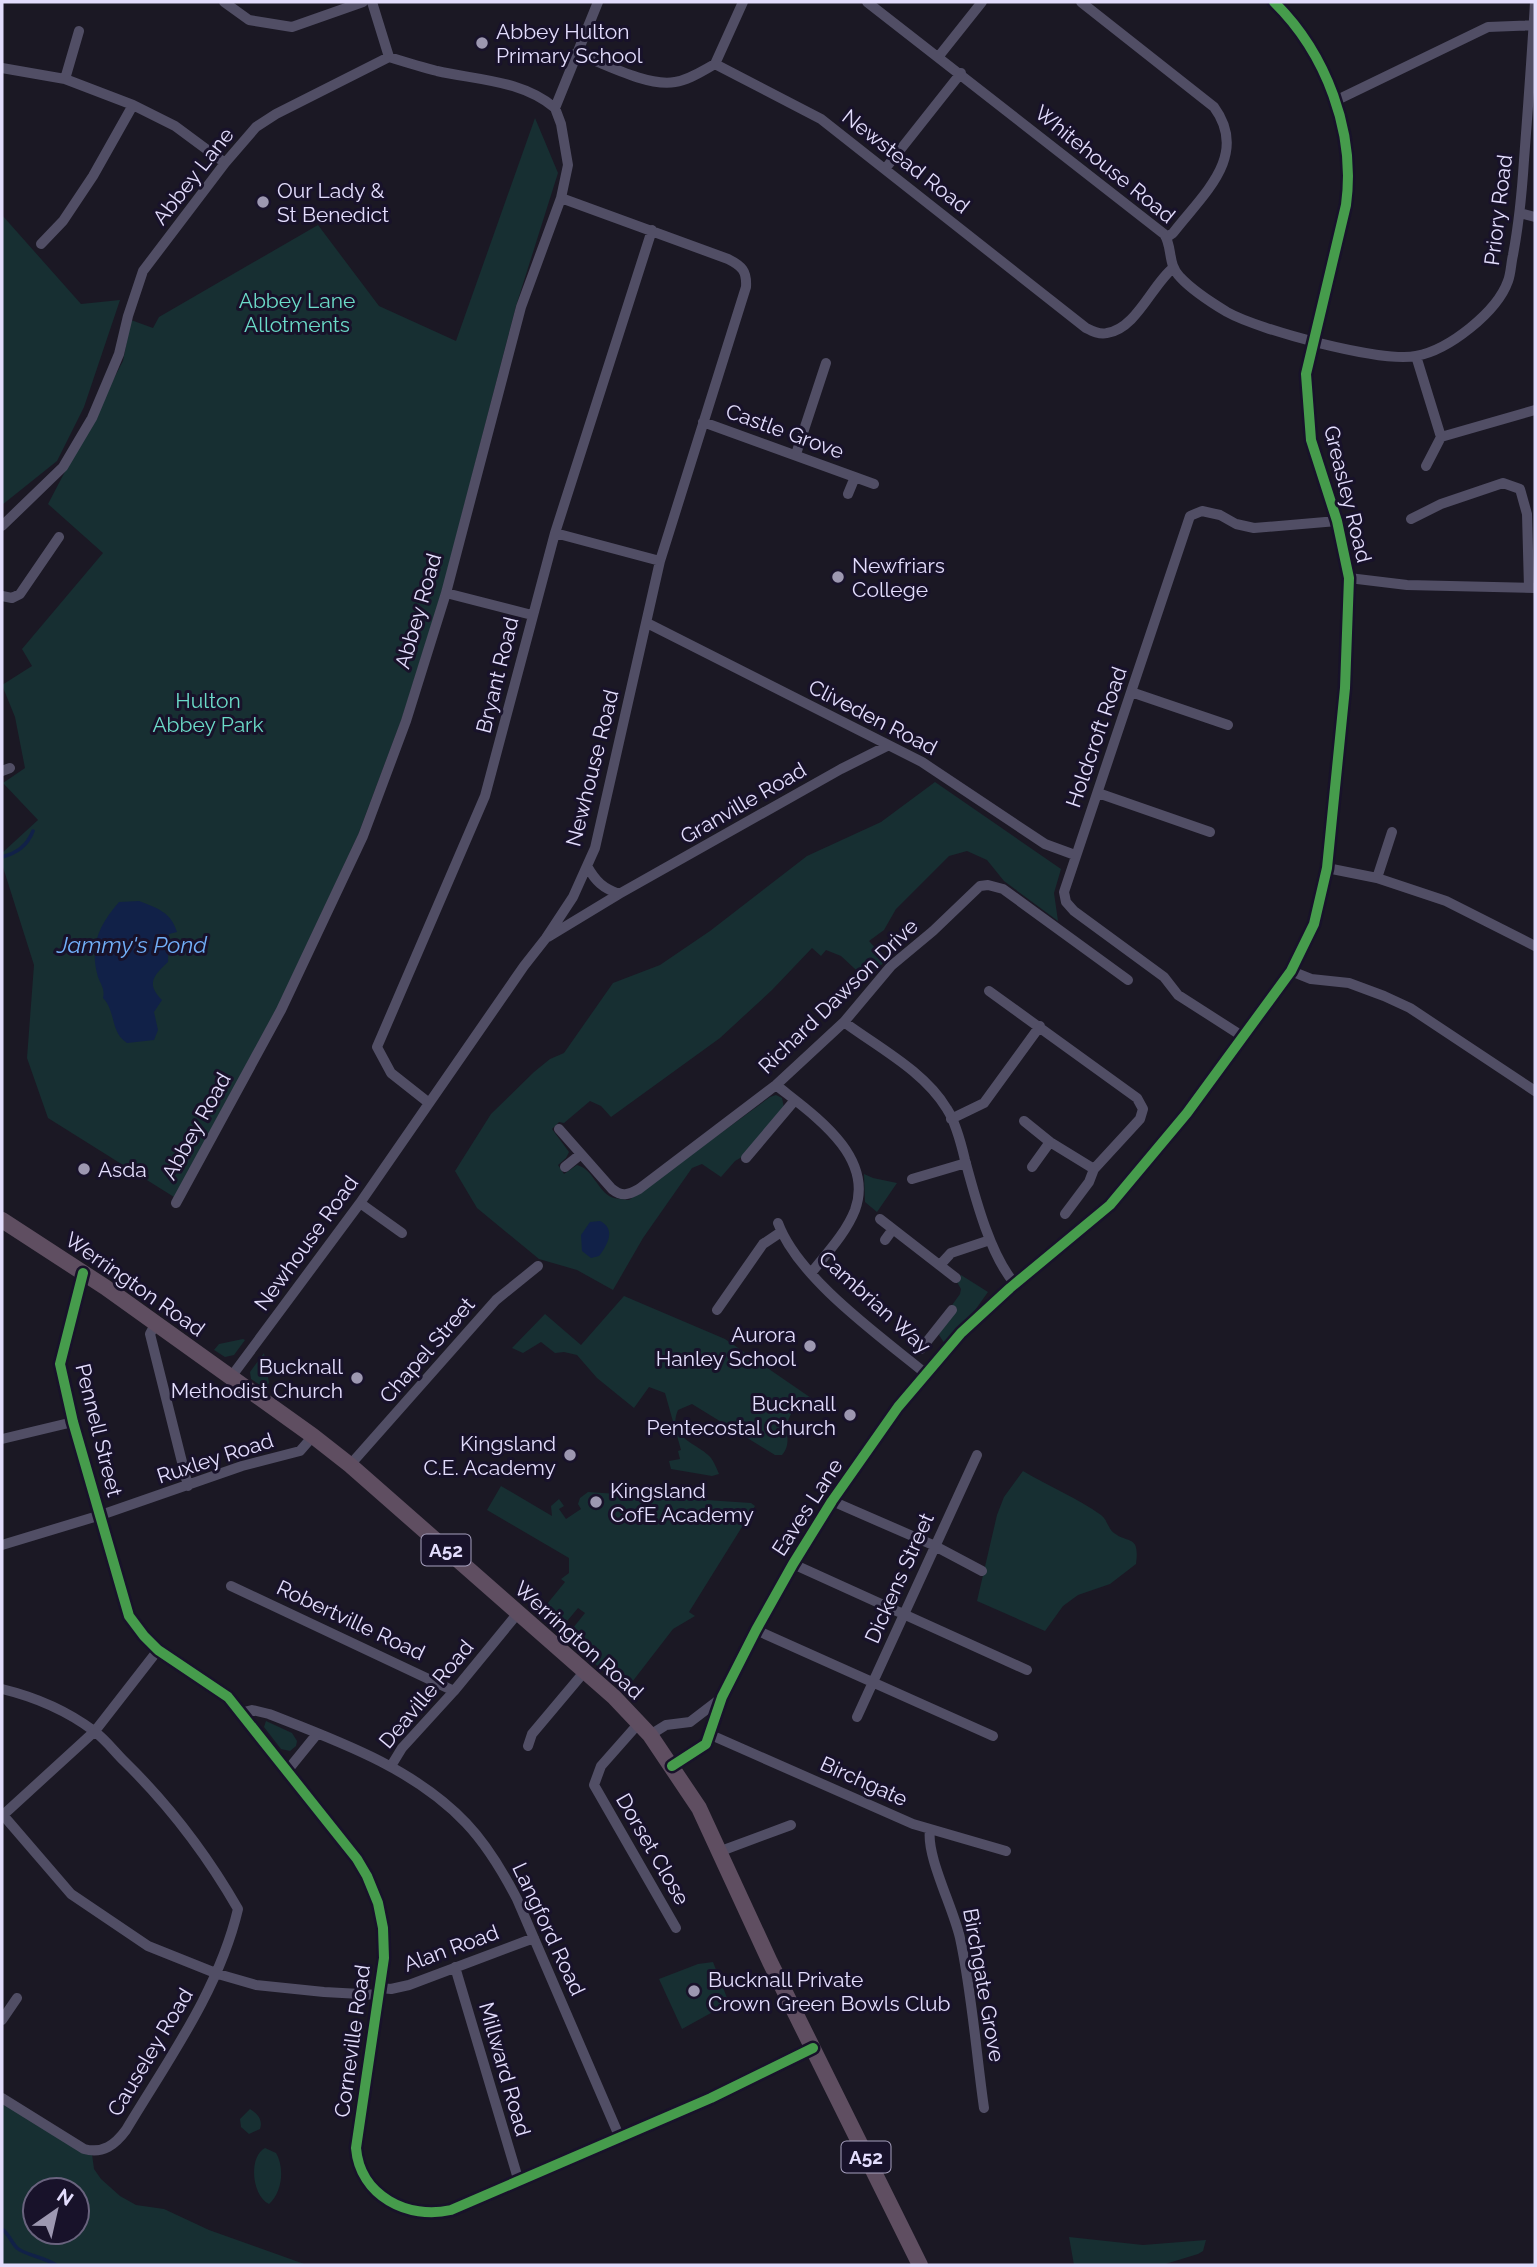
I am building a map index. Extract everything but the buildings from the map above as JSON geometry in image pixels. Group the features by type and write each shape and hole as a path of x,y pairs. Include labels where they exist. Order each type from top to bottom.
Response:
{"highway":[{"name":"Werrington Road","path":"2,1220 156,1323 351,1465 585,1671 645,1729 699,1808 721,1851 743,1905 920,2265"}],"street":[{"path":"224,2 249,20 292,27 363,2"},
{"path":"372,2 389,57 434,71 527,89 555,108 598,2"},
{"path":"576,53 654,82 674,82 693,77 715,64 743,2"},
{"name":"Whitehouse Road","path":"867,2 1141,214 1167,237 1173,268"},
{"path":"939,56 982,2"},
{"path":"1081,2 1213,107 1226,127 1227,151 1219,174 1167,237"},
{"name":"Greasley Road","path":"1242,1036 1291,971 1314,924 1327,868 1345,688 1349,578 1337,521 1311,440 1307,374 1348,191 1346,155 1335,102 1323,69 1294,21 1274,2"},
{"name":"Priory Road","path":"1313,341 1375,354 1416,356 1445,345 1464,332 1489,310 1508,282 1520,213 1535,2"},
{"path":"1335,102 1488,27 1535,25"},
{"path":"65,79 79,31"},
{"name":"Abbey Lane","path":"2,526 63,467 92,418 119,354 143,271 225,163 256,127 276,114 389,57"},
{"name":"Newstead Road","path":"715,64 821,119 1086,328 1107,334 1130,321 1173,268"},
{"path":"2,68 65,79 133,105 175,126 225,163"},
{"path":"885,169 961,74"},
{"path":"41,245 63,221 93,176 133,105"},
{"name":"Abbey Road","path":"176,1203 281,1010 363,836 405,721 446,593 521,307 561,198 568,165 561,124 555,108"},
{"name":"Newhouse Road","path":"231,1377 360,1203 546,938 573,897 594,848 660,561 746,287 747,276 743,268 728,259 561,198"},
{"path":"1520,213 1535,217"},
{"name":"Bryant Road","path":"429,1102 391,1073 377,1047 485,796 555,533 652,230"},
{"path":"1173,268 1180,277 1227,312 1253,324 1313,341"},
{"path":"1416,356 1440,437 1426,466"},
{"path":"796,454 826,363"},
{"path":"1440,437 1535,410"},
{"name":"Castle Grove","path":"703,422 874,484"},
{"name":"Castle Grove","path":"848,494 855,477"},
{"path":"1349,578 1407,585 1532,588 1531,513 1520,489 1503,483 1441,504 1411,519"},
{"name":"Holdcroft Road","path":"1242,1036 1178,995 1164,977 1073,911 1066,902 1064,892 1190,516 1202,511 1254,528 1337,521"},
{"path":"555,533 660,561"},
{"path":"2,596 12,597 23,591 59,537"},
{"path":"446,593 532,615"},
{"name":"Cliveden Road","path":"647,623 922,762 1045,844 1075,855"},
{"path":"1131,692 1228,725"},
{"name":"Granville Road","path":"546,938 841,769 887,746"},
{"path":"1098,793 1210,832"},
{"path":"1377,878 1392,832"},
{"path":"587,866 595,881 619,894"},
{"path":"1327,868 1377,878 1446,901 1535,946"},
{"name":"Richard Dawson Drive","path":"559,1129 612,1189 627,1195 639,1189 776,1085 844,1022 891,966 980,886 1003,889 1128,979"},
{"path":"1291,971 1311,979 1358,986 1384,996 1410,1009 1535,1091"},
{"path":"989,991 1138,1098 1143,1109 1140,1119 1094,1169 1089,1182 1065,1214"},
{"path":"844,1022 925,1082 948,1110 990,1240 1012,1286"},
{"path":"951,1119 985,1103 1040,1026"},
{"name":"Eaves Lane","path":"711,1735 722,1697 793,1564 832,1501 898,1407 944,1352 1012,1286 1110,1205 1187,1114 1242,1036"},
{"path":"776,1085 842,1143 852,1160 858,1179 855,1210 845,1229 811,1272"},
{"path":"746,1158 795,1100"},
{"path":"1024,1121 1050,1142 1094,1169"},
{"path":"1032,1167 1050,1142"},
{"path":"565,1167 581,1154"},
{"path":"912,1180 966,1163"},
{"path":"360,1203 402,1233"},
{"path":"880,1219 956,1278"},
{"name":"Cambrian Way","path":"718,1310 763,1244 780,1227 811,1272 862,1321 925,1373"},
{"path":"885,1240 893,1229"},
{"path":"940,1265 951,1254 990,1240"},
{"name":"Chapel Street","path":"351,1465 496,1300 538,1266"},
{"name":"Pennell Street","path":"83,1273 60,1364 73,1422 101,1515"},
{"path":"921,1349 952,1310"},
{"path":"156,1323 150,1334 188,1486"},
{"path":"930,1338 944,1352"},
{"path":"2,1439 73,1422"},
{"name":"Ruxley Road","path":"2,1545 101,1515 242,1466 300,1451 313,1436"},
{"name":"Dickens Street","path":"857,1717 976,1455"},
{"path":"832,1501 933,1545 982,1570"},
{"name":"Corneville Road","path":"101,1515 125,1610 136,1627 158,1650 224,1694 368,1876 378,1903 383,1928 384,1958 356,2148 360,2166 372,2186 392,2203 429,2214 451,2210 620,2138 765,2073 813,2048"},
{"path":"793,1564 1027,1670"},
{"name":"Robertville Road","path":"231,1586 454,1691"},
{"name":"Deaville Road","path":"391,1766 401,1748 454,1691 518,1613"},
{"path":"756,1630 993,1736"},
{"path":"3,1816 94,1731 158,1650"},
{"path":"528,1746 531,1734 585,1671"},
{"path":"2,1689 28,1695 94,1731 154,1790 214,1868 238,1909 232,1936 218,1974"},
{"name":"Eaves Lane","path":"645,1729 690,1722 722,1697"},
{"name":"Langford Road","path":"240,1713 253,1710 261,1712 391,1766 448,1805 475,1833 510,1885 620,2138"},
{"name":"Dorset Close","path":"645,1729 601,1766 594,1785 676,1928"},
{"path":"287,1771 317,1734"},
{"path":"672,1766 696,1752 706,1744 711,1735"},
{"name":"Birchgate","path":"711,1735 930,1830 1006,1851"},
{"name":"Alan Road","path":"3,1816 71,1894 148,1946 218,1974 256,1985 324,1992 379,1991 399,1987 534,1938"},
{"path":"721,1851 791,1825"},
{"name":"Birchgate Grove","path":"930,1830 930,1848 952,1908 960,1940 984,2108"},
{"name":"Millward Road","path":"455,1967 519,2182"},
{"name":"Causeley Road","path":"2,2098 84,2149 95,2152 112,2146 126,2130 218,1974"},
{"path":"2,2020 17,1998"}],"green space":[{"name":"Hulton Abbey Park","path":"535,118 558,173 516,306 442,591 402,718 358,835 278,1006 174,1197 48,1118 27,1058 34,965 2,864 2,853 38,820 3,783 25,768 15,717 2,685 32,666 22,649 103,553 48,504 123,361 131,320 153,328 159,317 318,225 379,306 456,341"},
{"path":"2,215 81,304 120,300 84,407 57,461 2,505"},
{"path":"935,782 1061,869 1054,893 1058,921 1004,881 987,860 967,851 949,856 896,909 884,930 869,941 886,960 867,980 841,956 826,950 821,956 812,948 720,1038 611,1117 601,1106 590,1101 564,1123 559,1122 552,1129 569,1152 558,1165 564,1174 577,1165 582,1167 606,1194 613,1198 629,1200 770,1097 776,1095 782,1098 784,1108 747,1154 735,1161 721,1177 702,1164 692,1168 643,1238 613,1290 577,1270 539,1259 477,1208 455,1171 491,1114 534,1072 550,1059 564,1053 613,983 660,965 710,931 807,856 881,822"},
{"path":"864,1174 897,1183 877,1212 865,1202"},
{"path":"961,1275 988,1292 945,1344 939,1335 950,1308 960,1294 961,1289 957,1282"},
{"path":"624,1296 725,1339 814,1400 792,1413 787,1426 787,1446 782,1455 775,1455 692,1404 678,1410 676,1427 685,1439 711,1458 719,1474 712,1476 671,1469 669,1461 680,1459 678,1451 681,1450 665,1393 649,1387 634,1408 597,1378 577,1355 555,1353 541,1342 523,1353 512,1348 545,1314 581,1345"},
{"path":"245,1340 234,1355 225,1357 214,1350 219,1344"},
{"path":"264,1353 269,1383 263,1387 251,1379 250,1372"},
{"path":"1023,1471 1101,1515 1112,1531 1132,1541 1137,1555 1136,1564 1110,1584 1078,1595 1063,1606 1045,1631 977,1601 997,1515 1004,1497"},
{"path":"501,1486 552,1516 551,1506 559,1499 564,1506 559,1509 566,1519 581,1509 578,1504 580,1498 588,1492 751,1503 755,1506 689,1612 695,1616 673,1629 629,1686 622,1687 565,1638 585,1613 578,1608 558,1632 538,1615 565,1582 561,1579 569,1573 569,1558 487,1510"},
{"path":"266,1721 292,1733 297,1741 296,1746 290,1751 281,1749 264,1727"},
{"name":"Bucknall Private Crown Green Bowls Club","path":"713,1962 729,2003 682,2029 659,1979 698,1964"},
{"path":"2,2100 92,2154 94,2169 101,2179 120,2196 136,2205 164,2209 209,2230 307,2265 2,2265"},
{"path":"250,2109 259,2118 261,2126 249,2134 241,2127 240,2119"},
{"path":"265,2148 276,2153 281,2166 277,2194 269,2204 259,2193 254,2176 256,2159"},
{"path":"1069,2237 1143,2245 1206,2240 1203,2251 1198,2254 1162,2265 1074,2265"}],"water":[{"name":"Jammy's Pond","path":"139,901 167,915 177,932 169,934 168,962 153,980 154,989 162,1000 154,1012 158,1030 154,1040 127,1043 118,1033 110,1009 103,998 95,966 95,946 101,928 119,902"},
{"path":"600,1221 608,1228 609,1237 599,1256 591,1258 582,1251 581,1235 590,1222"}],"waterway":[{"path":"2,857 21,848 33,831"},
{"path":"2,2229 20,2250 56,2265"}],"cycle path":[{"path":"672,1766 706,1744 722,1697 793,1564 832,1501 898,1407 961,1333 1010,1288 1110,1205 1187,1113 1291,971 1314,924 1327,868 1345,688 1349,578 1337,521 1311,440 1306,374 1346,205 1348,177 1341,122 1333,95 1309,45 1274,2"},
{"path":"83,1273 60,1364 73,1422 129,1616 158,1650 228,1697 357,1859 378,1903 383,1928 384,1958 356,2148 359,2165 376,2191 403,2207 419,2211 451,2210 711,2098 813,2048"}],"place":[{"name":"Abbey Hulton Primary School","path":"482,43"},
{"name":"Our Lady & St Benedict","path":"263,202"},
{"name":"Newfriars College","path":"838,577"},
{"name":"Asda","path":"84,1169"},
{"name":"Aurora Hanley School","path":"810,1346"},
{"name":"Bucknall Methodist Church","path":"357,1378"},
{"name":"Bucknall Pentecostal Church","path":"850,1415"},
{"name":"Kingsland C.E. Academy","path":"570,1455"},
{"name":"Kingsland CofE Academy","path":"596,1502"},
{"name":"Bucknall Private Crown Green Bowls Club","path":"694,1991"}],"park label":[{"name":"Abbey Lane Allotments","path":"297,312"}]}
